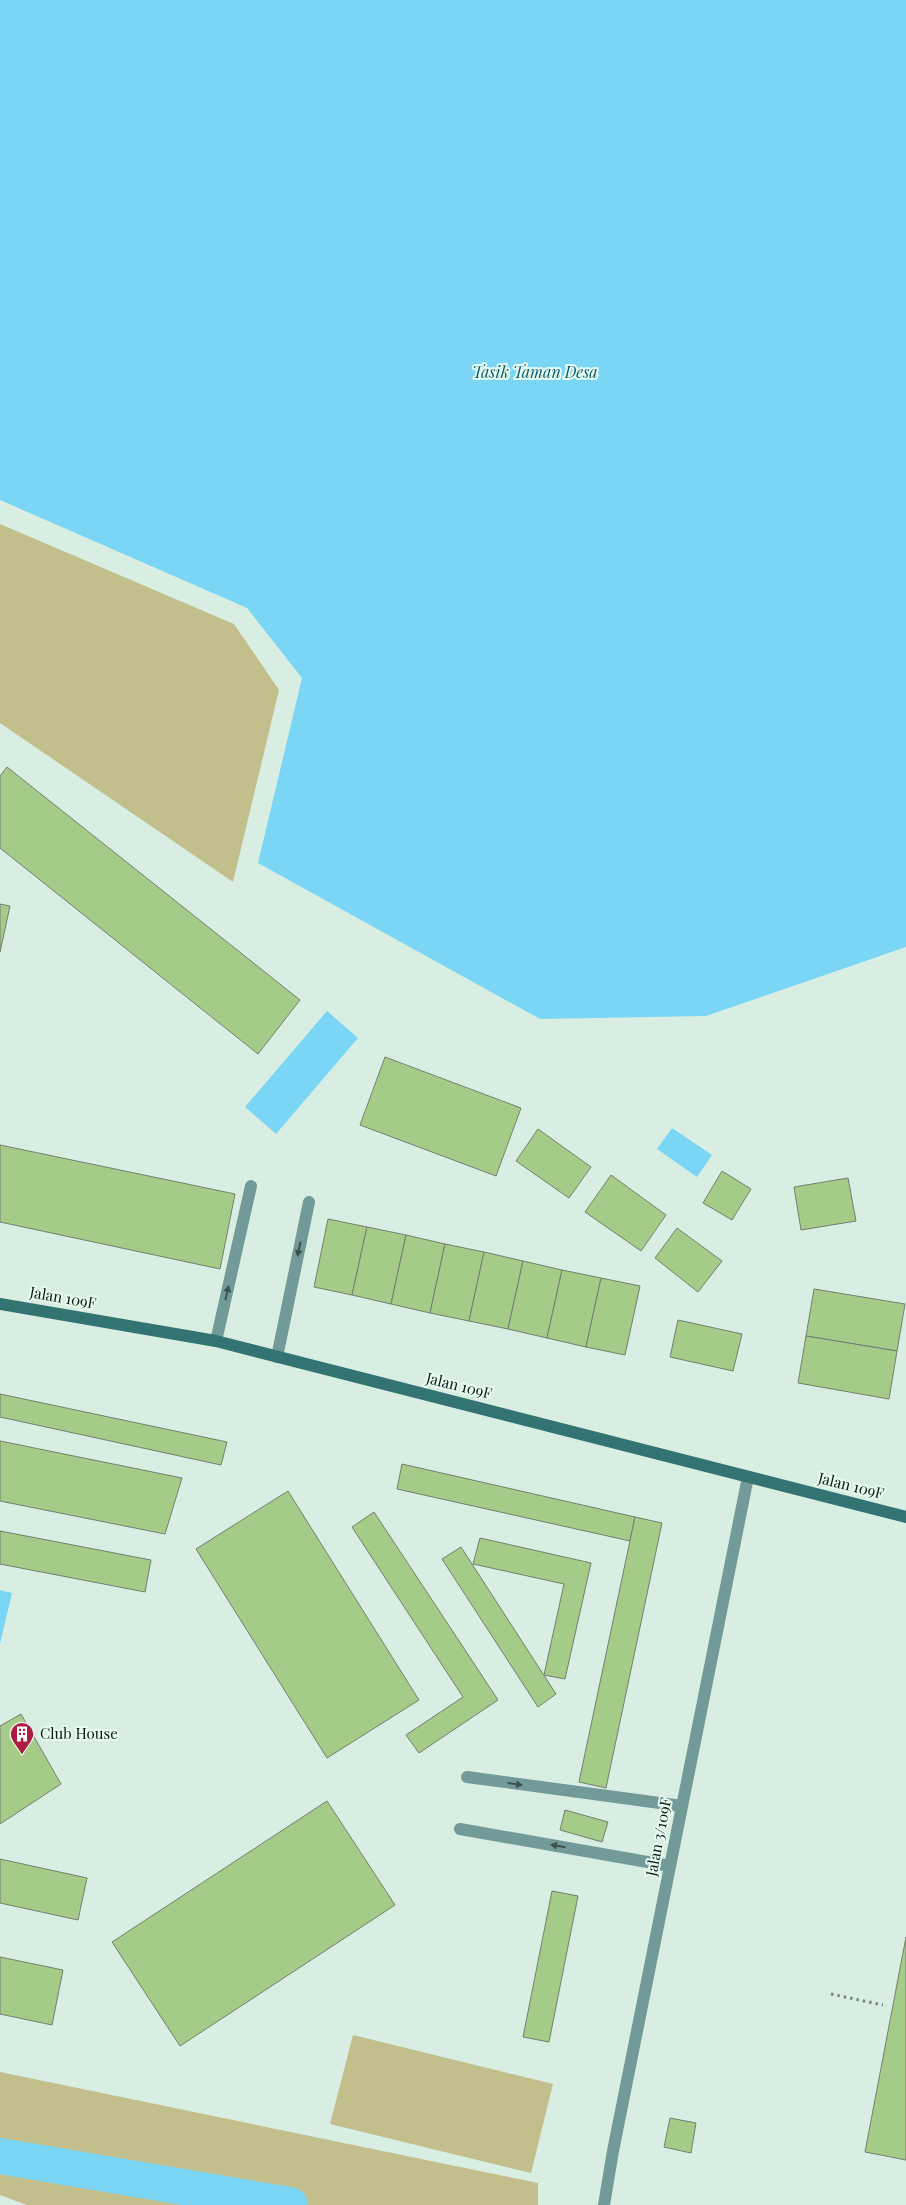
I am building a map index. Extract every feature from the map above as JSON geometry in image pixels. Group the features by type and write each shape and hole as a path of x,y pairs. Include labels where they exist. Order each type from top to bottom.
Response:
{"street":[{"path":"216,1341 252,1186"},
{"path":"277,1357 309,1202"},
{"name":"Jalan 109F","path":"0,1304 216,1341 906,1517"},
{"name":"Jalan 3/109F","path":"604,2205 613,2151 748,1477"},
{"path":"467,1777 682,1806"},
{"path":"460,1829 670,1866"}],"path":[{"path":"830,1994 883,2005"}],"shaded area":[{"path":"0,524 234,624 279,690 233,882 0,723"},
{"path":"353,2035 553,2084 531,2173 330,2124"},
{"path":"0,2072 538,2183 538,2205 27,2205 0,2195"}],"water":[{"name":"Tasik Taman Desa","path":"0,0 906,0 906,947 706,1016 540,1019 258,863 302,678 247,608 0,500"},
{"path":"327,1011 358,1038 276,1134 245,1107"},
{"path":"672,1128 712,1155 697,1177 657,1149"},
{"path":"0,1590 12,1593 0,1644"}],"building":[{"path":"7,767 300,1000 258,1054 0,848 0,776"},
{"path":"0,904 10,906 0,952"},
{"path":"385,1057 521,1108 496,1176 360,1125"},
{"path":"538,1129 591,1167 569,1198 516,1161"},
{"path":"0,1145 235,1194 220,1269 0,1222"},
{"path":"722,1171 751,1189 732,1220 703,1203"},
{"path":"611,1175 666,1215 641,1251 585,1212"},
{"path":"848,1178 856,1221 801,1230 794,1187"},
{"path":"328,1219 367,1227 352,1295 314,1287"},
{"path":"367,1227 406,1235 391,1304 352,1295"},
{"path":"677,1228 722,1261 698,1292 655,1258"},
{"path":"406,1235 445,1244 430,1313 391,1304"},
{"path":"445,1244 484,1252 469,1321 430,1313"},
{"path":"484,1252 523,1261 508,1329 469,1321"},
{"path":"523,1261 562,1270 547,1338 508,1329"},
{"path":"562,1270 601,1278 586,1347 547,1338"},
{"path":"601,1278 640,1286 625,1355 586,1347"},
{"path":"814,1289 905,1304 897,1351 806,1336"},
{"path":"678,1320 742,1334 733,1371 670,1357"},
{"path":"806,1336 897,1351 889,1399 798,1383"},
{"path":"0,1394 227,1442 221,1465 0,1417"},
{"path":"0,1441 182,1478 165,1534 0,1501"},
{"path":"402,1464 635,1517 630,1541 397,1489"},
{"path":"288,1491 419,1700 327,1758 196,1549"},
{"path":"374,1512 498,1700 419,1753 406,1735 463,1697 352,1527"},
{"path":"635,1517 662,1523 606,1788 579,1782"},
{"path":"0,1531 151,1560 145,1592 0,1564"},
{"path":"480,1538 591,1563 565,1679 544,1675 564,1584 473,1564"},
{"path":"461,1547 556,1694 538,1707 442,1559"},
{"name":"Club House","path":"21,1714 61,1784 0,1824 0,1726"},
{"path":"327,1801 395,1905 180,2046 112,1942"},
{"path":"565,1810 608,1822 602,1842 560,1830"},
{"path":"0,1859 87,1878 78,1920 0,1903"},
{"path":"552,1891 578,1896 549,2042 523,2037"},
{"path":"906,1937 906,2160 865,2152"},
{"path":"0,1957 63,1970 52,2025 0,2014"},
{"path":"670,2118 696,2123 691,2153 664,2147"}],"waterway":[{"path":"0,2156 290,2205"}],"place":[{"name":"Club House","path":"22,1755"}]}
